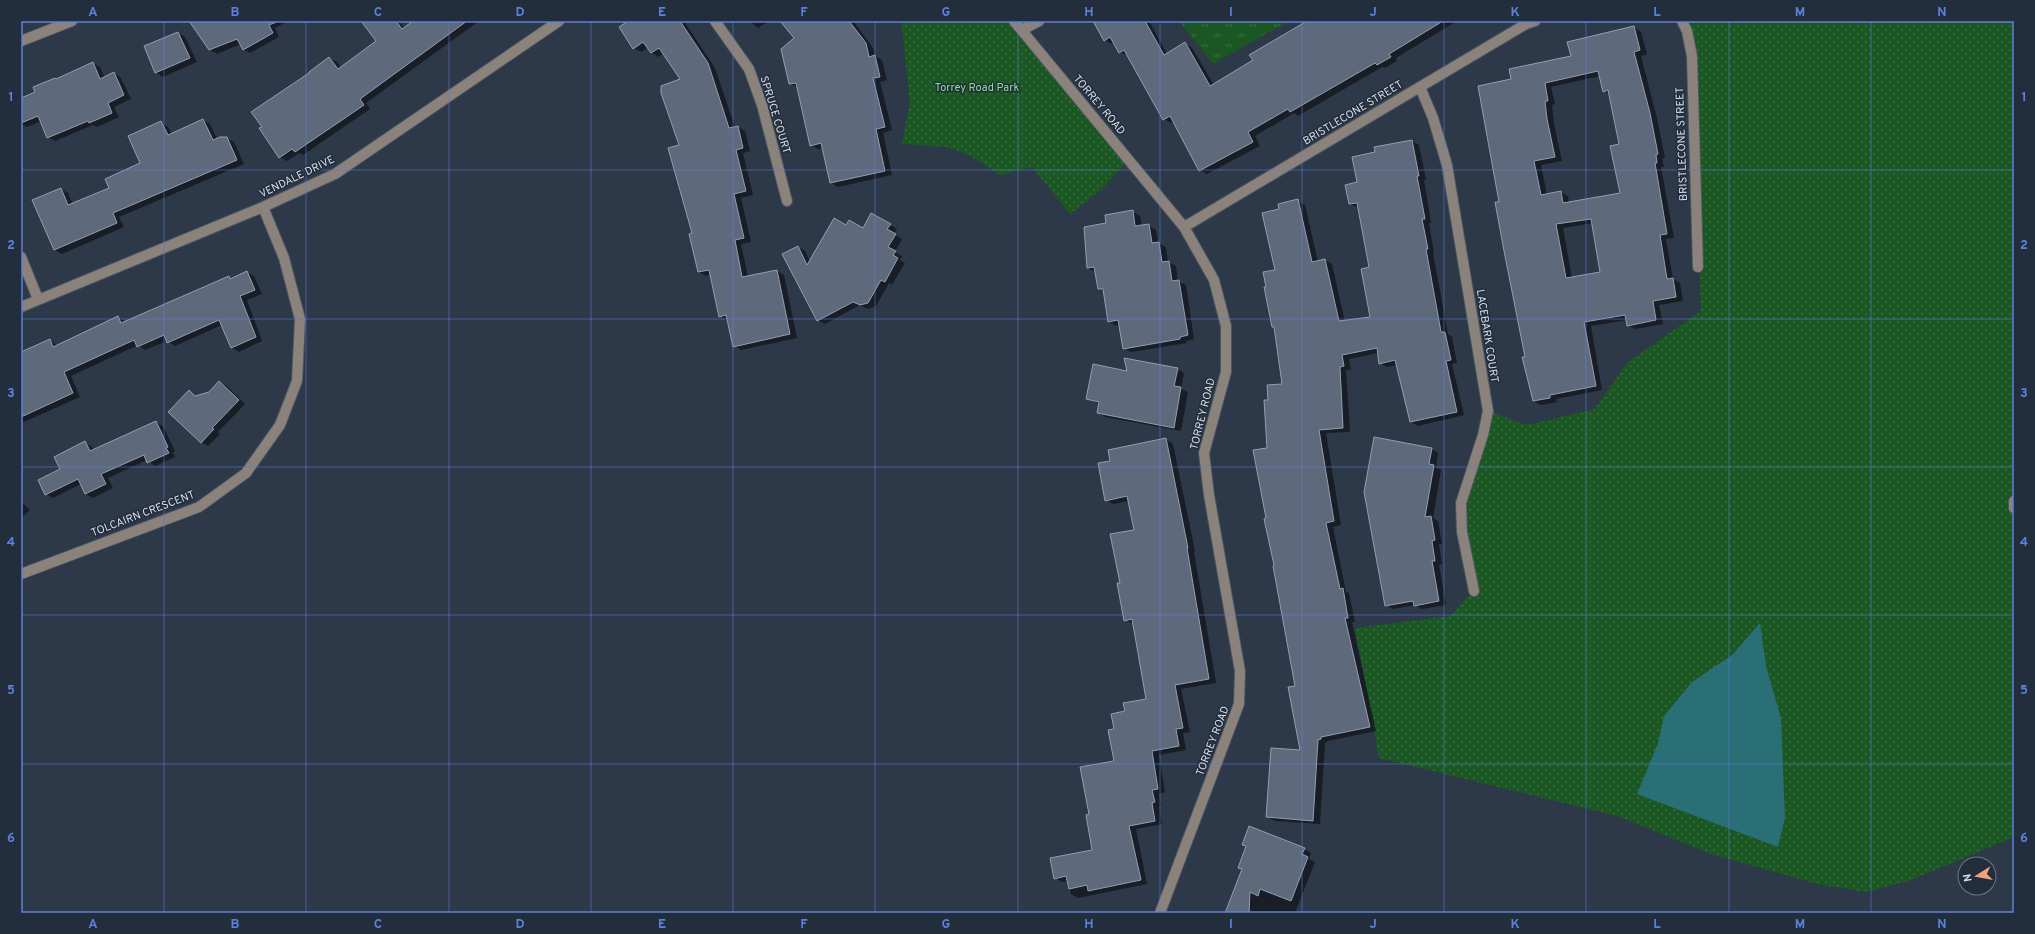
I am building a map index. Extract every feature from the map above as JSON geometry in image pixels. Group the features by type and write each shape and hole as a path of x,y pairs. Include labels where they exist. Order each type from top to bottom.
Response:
{"street":[{"path":"21,41 72,21"},
{"name":"VENDALE DRIVE","path":"21,307 263,207 335,174 559,21"},
{"name":"SPRUCE COURT","path":"715,21 748,69 762,105 787,202"},
{"name":"TORREY ROAD","path":"1014,21 1184,227 1214,280 1226,326 1226,372 1204,453 1209,495 1240,671 1239,704 1160,913"},
{"path":"1022,30 1039,21"},
{"name":"BRISTLECONE STREET","path":"1184,227 1526,24 1535,21"},
{"name":"BRISTLECONE STREET","path":"1682,21 1687,31 1692,56 1698,268"},
{"name":"LACEBARK COURT","path":"1420,87 1433,118 1447,165 1488,411 1483,435 1461,503 1462,532 1474,591"},
{"name":"TOLCAIRN CRESCENT","path":"21,574 199,507 246,473 280,425 297,381 300,319 284,258 263,207"},
{"path":"21,257 38,299"},
{"path":"2014,501 2014,508"}],"green space":[{"name":"Torrey Road Park","path":"901,21 1008,21 1127,162 1101,190 1070,214 1032,167 1000,175 971,156 947,147 902,144 910,102"},
{"path":"1179,21 1289,21 1213,64"},
{"path":"1682,21 2014,21 2014,837 1969,856 1957,856 1957,861 1909,881 1866,892 1817,884 1711,854 1617,816 1379,758 1355,628 1450,616 1473,591 1461,503 1488,411 1527,425 1595,409 1627,363 1701,311 1687,31"}],"shaded area":[{"path":"1760,623 1766,666 1781,718 1785,818 1778,847 1637,794 1658,743 1664,716 1692,682 1732,655"}],"building":[{"path":"189,21 279,21 269,25 273,33 243,50 237,39 209,50"},
{"path":"361,21 396,21 402,29 413,21 467,21 360,99 364,105 295,152 292,149 279,158 259,128 262,127 251,112 309,73 329,57 338,69 376,41"},
{"path":"628,21 680,21 708,63 729,128 738,126 743,148 736,150 746,191 734,194 744,238 735,240 742,277 777,270 790,334 733,347 726,315 719,317 709,270 698,272 689,234 692,233 668,148 679,145 661,93 661,86 680,79 659,48 651,53 643,42 633,49 619,27"},
{"path":"780,21 849,21 866,43 869,57 875,55 880,77 873,78 885,127 876,129 885,171 830,183 821,143 810,146 796,83 789,84 781,49 794,38"},
{"path":"1093,21 1145,21 1164,55 1185,42 1210,86 1253,60 1249,55 1307,21 1443,21 1389,54 1391,57 1377,65 1375,63 1290,112 1288,109 1248,132 1253,142 1199,171 1170,116 1163,120 1124,50 1119,53 1110,37 1104,41"},
{"path":"1634,26 1640,50 1634,52 1650,113 1658,154 1656,155 1657,163 1655,163 1667,234 1660,235 1667,279 1673,278 1676,297 1653,301 1656,320 1627,326 1625,315 1584,322 1596,386 1550,395 1550,398 1533,401 1522,357 1525,357 1495,202 1499,202 1478,86 1511,79 1509,69 1571,56 1567,42","holes":["1598,71 1603,92 1608,90 1619,144 1610,146 1620,193 1563,203 1561,191 1541,195 1534,161 1555,157 1547,119 1545,101 1548,101 1545,83","1591,219 1600,272 1566,278 1556,224"]},
{"path":"178,32 190,58 155,73 144,46"},
{"path":"93,62 100,79 114,72 124,95 108,103 112,113 47,138 38,116 21,123 21,98 35,92 33,87 55,78 56,79"},
{"path":"203,119 213,140 220,137 227,137 237,160 113,213 117,223 54,250 32,200 61,188 68,205 109,188 105,179 140,163 128,136 161,121 168,135"},
{"path":"1412,140 1425,219 1422,219 1428,249 1426,249 1441,332 1445,332 1451,360 1446,361 1457,412 1410,422 1395,360 1379,364 1377,348 1342,355 1344,366 1340,367 1343,428 1319,430 1334,521 1326,523 1340,589 1343,588 1348,618 1345,618 1370,727 1321,737 1321,739 1318,740 1313,821 1266,817 1271,748 1300,750 1288,687 1295,686 1274,565 1264,519 1266,518 1253,450 1267,448 1264,400 1268,400 1267,385 1282,384 1274,327 1272,327 1264,287 1266,287 1263,272 1275,270 1262,213 1279,209 1278,204 1298,199 1312,262 1325,259 1339,321 1370,317 1361,269 1369,267 1357,203 1349,204 1345,185 1357,182 1352,157 1375,152 1374,147"},
{"path":"1133,210 1135,226 1149,224 1152,243 1159,242 1162,262 1169,261 1172,281 1179,280 1188,335 1180,337 1180,339 1123,349 1118,320 1108,322 1103,289 1098,289 1094,267 1087,268 1084,227 1106,223 1105,215"},
{"path":"871,213 891,224 887,229 896,234 888,247 896,251 893,255 898,258 885,282 881,280 868,303 860,305 853,302 817,321 782,254 798,246 807,265 834,218 846,225 849,220 863,228"},
{"path":"247,271 255,290 240,296 256,337 231,348 219,320 167,343 164,335 137,347 134,340 64,372 73,393 21,417 21,352 50,339 53,347 118,316 121,323 229,276 230,279"},
{"path":"1124,358 1178,368 1174,386 1181,387 1174,428 1097,413 1099,402 1086,399 1093,364 1127,371"},
{"path":"219,381 239,400 212,428 214,429 201,443 168,412 189,390 195,396 209,392"},
{"path":"156,421 168,447 166,448 169,453 147,463 144,455 101,474 106,484 85,494 78,479 45,495 38,480 60,469 54,457 85,441 90,451"},
{"path":"1374,437 1432,448 1429,464 1434,465 1425,517 1431,516 1435,540 1432,541 1435,561 1432,561 1439,601 1414,606 1413,601 1385,606 1364,492"},
{"path":"1166,438 1188,548 1209,679 1175,685 1183,728 1176,729 1179,746 1152,751 1158,789 1152,790 1155,802 1152,803 1155,821 1129,826 1141,880 1088,891 1087,885 1069,889 1066,876 1054,879 1050,858 1092,850 1086,815 1089,814 1080,767 1114,761 1108,730 1114,729 1111,714 1125,711 1123,703 1146,699 1132,619 1124,621 1117,583 1120,583 1110,534 1134,530 1127,496 1105,501 1098,463 1110,461 1108,450"},
{"path":"1249,826 1305,848 1302,854 1308,857 1291,901 1260,889 1258,896 1250,892 1249,913 1225,913 1242,869 1238,868 1246,846 1242,845"}]}
